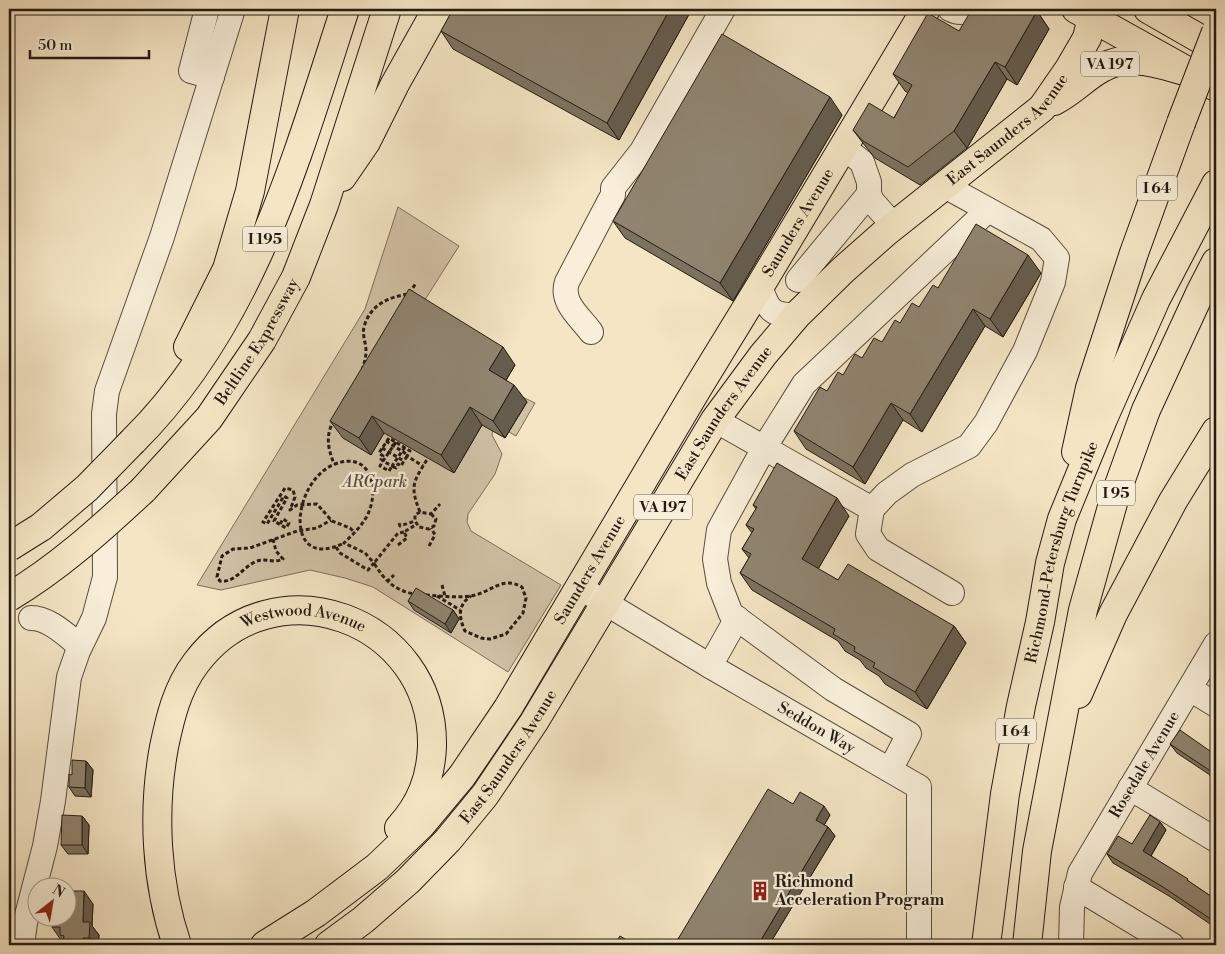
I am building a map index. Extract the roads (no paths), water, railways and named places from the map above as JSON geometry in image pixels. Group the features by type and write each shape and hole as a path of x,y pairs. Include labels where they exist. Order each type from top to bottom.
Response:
{"main road":[{"path":"133,441 197,333 227,269 250,191 285,9"},
{"name":"I 195","path":"9,548 41,527 87,488 158,416 193,372 237,299 271,226 308,123 345,9"},
{"name":"Beltline Expressway","path":"9,597 99,532 143,490 209,418 262,340 296,277 324,205 387,9"},
{"path":"324,205 366,142 395,84 437,9"},
{"name":"Saunders Avenue","path":"265,945 316,913 377,867 440,804 462,776 508,708 692,397 926,9"},
{"path":"1148,9 1216,48"},
{"path":"1087,12 1189,72"},
{"name":"East Saunders Avenue","path":"328,945 363,920 408,881 448,840 480,802 529,730 715,420 763,355 797,315 843,270 894,226 1042,108 1066,75 1087,38 1087,12"},
{"name":"I 64","path":"1062,519 1090,388 1134,253 1216,32"},
{"name":"VA 197","path":"1042,108 1069,93 1102,68 1117,62 1132,60 1142,60 1189,72 1216,87"},
{"name":"Richmond-Petersburg Turnpike","path":"986,945 1005,794 1050,563 1062,519 1103,419 1156,299 1216,184"},
{"name":"I 95","path":"1058,738 1083,610 1115,496 1146,410 1216,262"},
{"name":"I 64","path":"1027,945 1038,851 1058,738 1113,614 1173,501 1216,432"},
{"name":"Westwood Avenue","path":"176,945 171,929 159,857 157,812 162,758 177,696 196,663 209,648 225,634 255,618 272,612 291,610 314,611 338,616 363,627 384,641 403,659 417,679 425,698 432,734 430,772 424,790 414,809 396,832 316,913"}],"street":[{"path":"207,9 191,71 212,77"},
{"path":"22,945 25,923 45,846 69,677 80,646 98,608 105,577 104,414 107,391 153,263 233,9"},
{"path":"591,332 570,306 565,296 564,288 609,202 613,188 642,151 723,9"},
{"path":"950,9 956,12 964,12 968,9"},
{"path":"843,147 862,162 869,182 872,201 894,226"},
{"path":"945,186 1041,239 1057,258 1053,282 1025,351 986,423 969,446 912,475 887,493 872,508 868,534 878,549 952,593"},
{"path":"798,280 870,194"},
{"path":"890,770 909,734 833,689 732,614 719,583 715,559 719,530 764,448 804,384 988,210"},
{"path":"760,286 765,301 772,311 784,315 797,315"},
{"path":"715,420 872,508"},
{"name":"Seddon Way","path":"579,587 710,666 919,787 919,945"},
{"path":"30,618 36,618 54,626 80,646"},
{"path":"710,666 737,618"},
{"name":"Rosedale Avenue","path":"1071,945 1072,907 1080,874 1216,644"},
{"path":"1190,689 1216,705"},
{"path":"1130,788 1216,840"},
{"path":"1076,888 1172,945"}],"place":[{"name":"Richmond Acceleration Program","path":"760,891"}],"park label":[{"name":"ARCpark","path":"375,482"}]}
